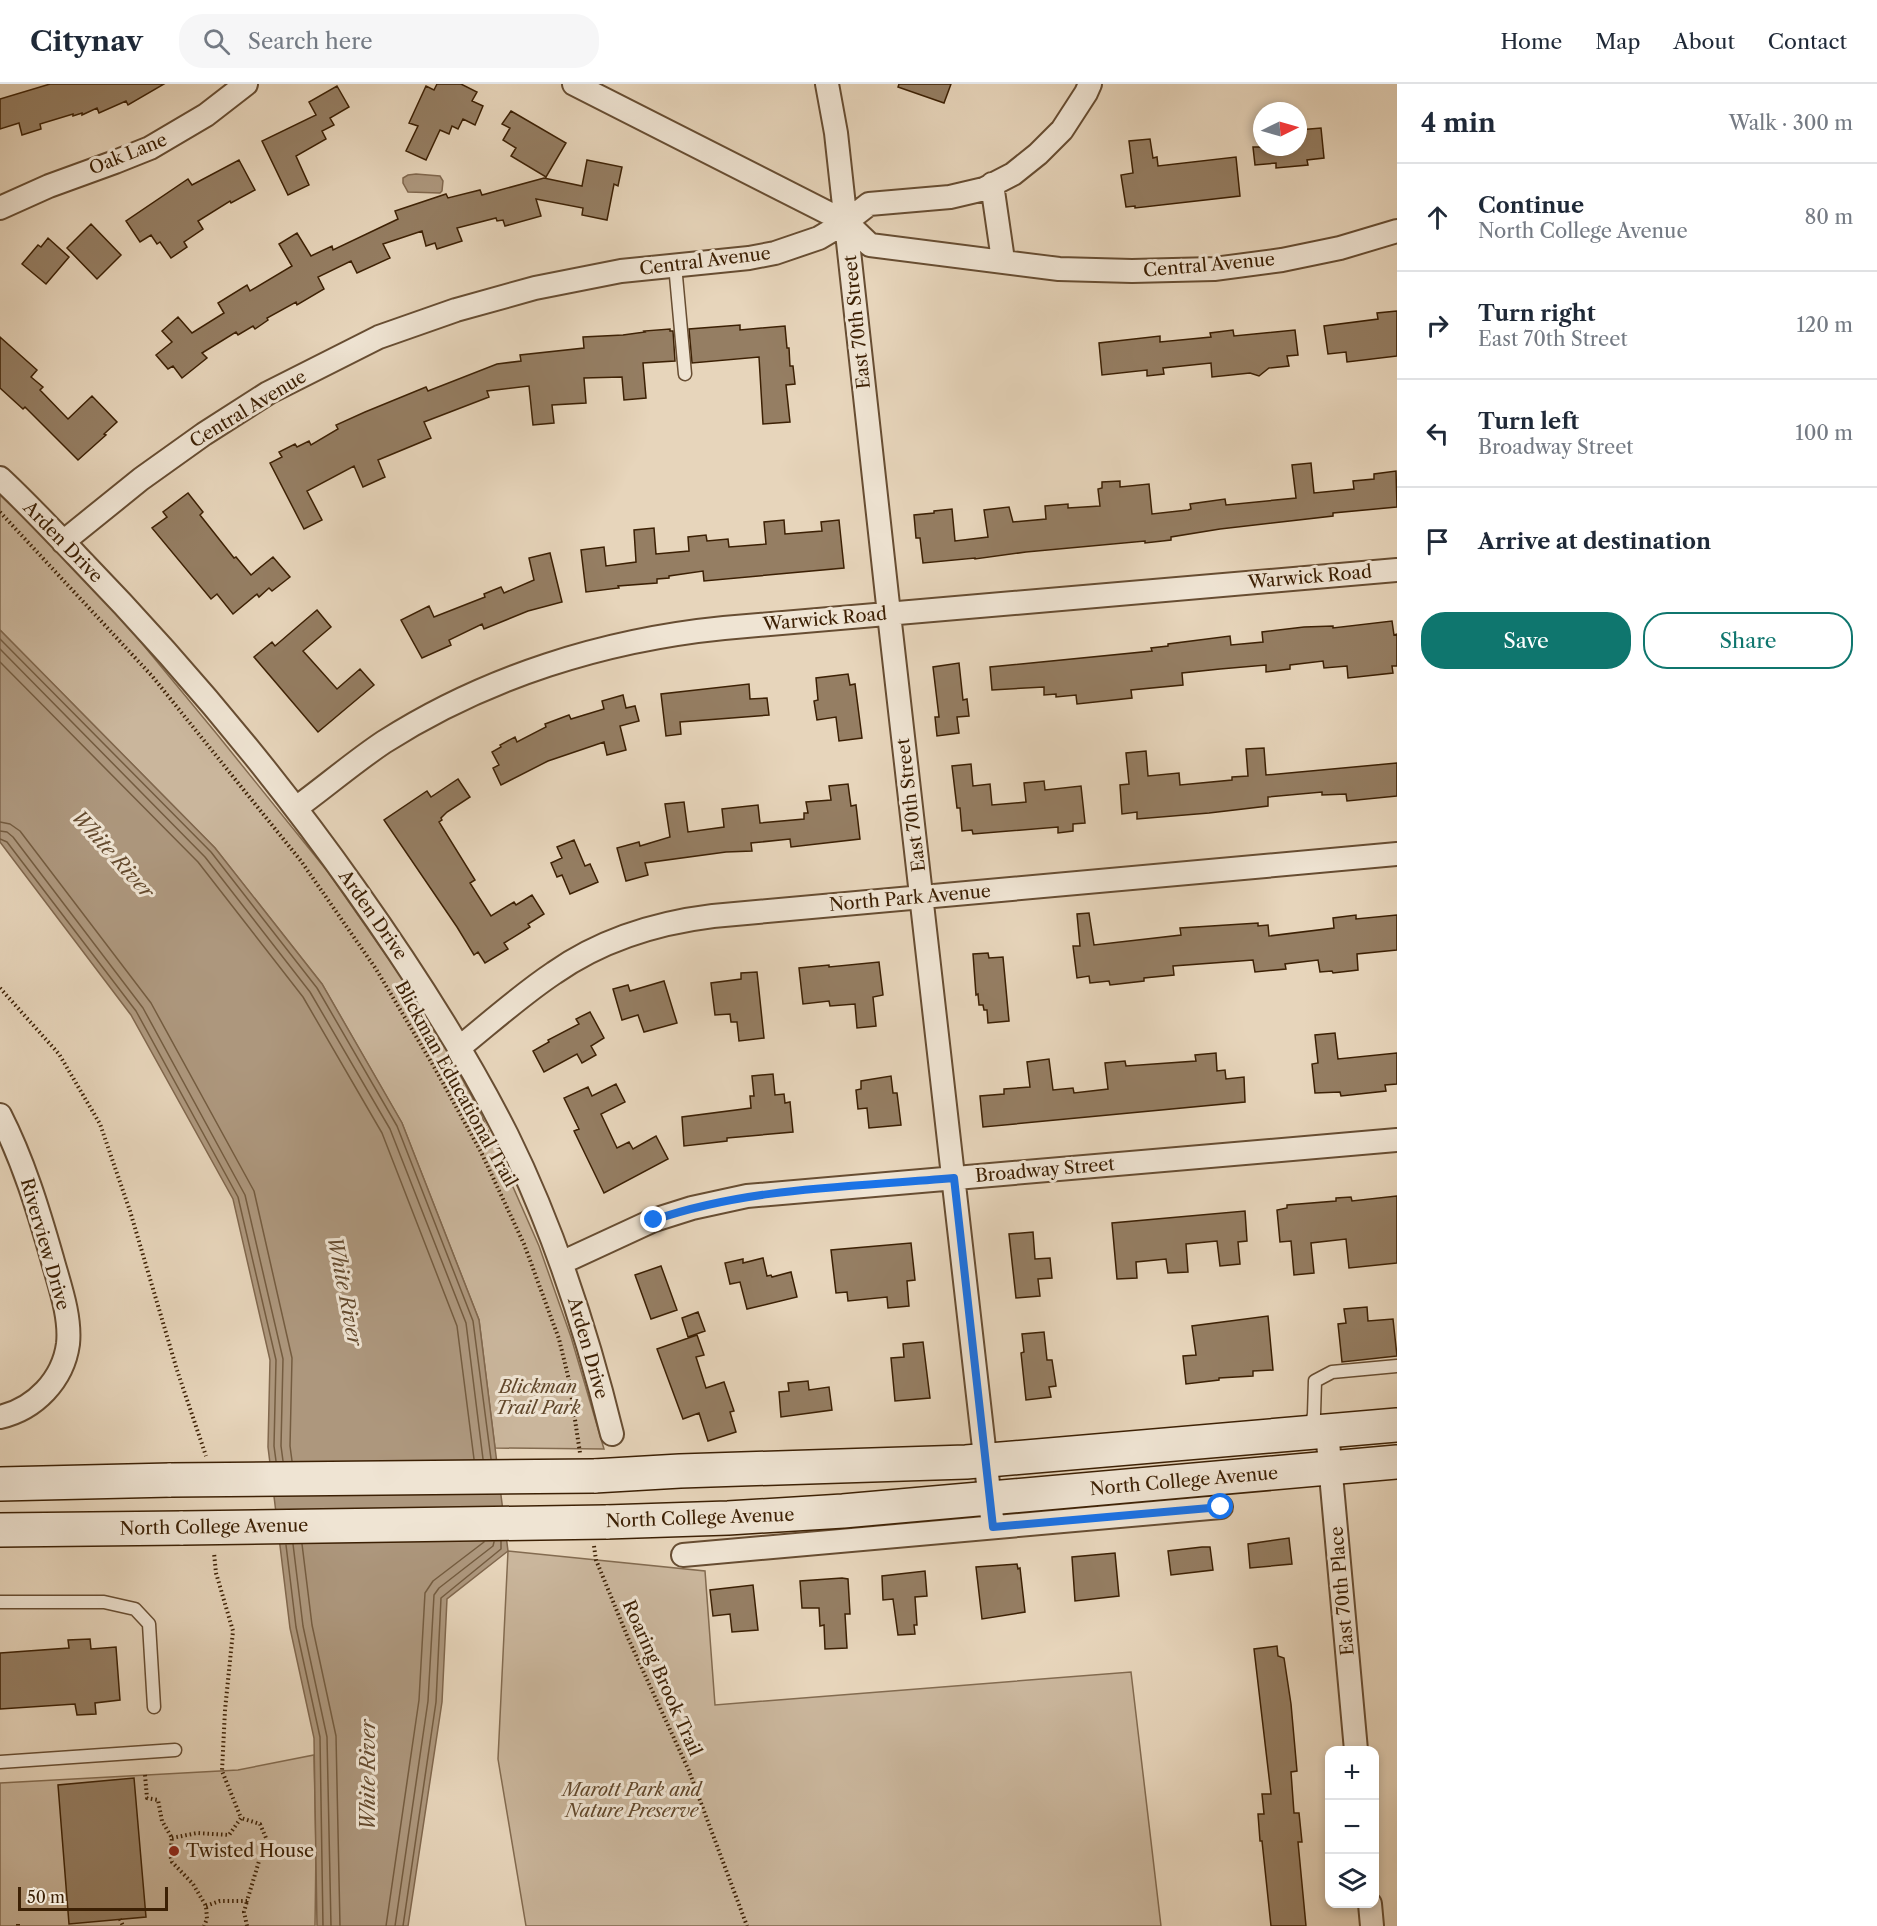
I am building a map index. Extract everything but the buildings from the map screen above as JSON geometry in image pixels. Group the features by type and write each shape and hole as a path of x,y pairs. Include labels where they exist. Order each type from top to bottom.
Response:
{"main road":[{"name":"North College Avenue","path":"0,1484 587,1467 986,1461 1397,1425"},
{"name":"North College Avenue","path":"0,1530 599,1529 780,1515 992,1512 1330,1468 1397,1462"}],"street":[{"name":"Oak Lane","path":"0,208 49,186 150,148 206,115 246,84"},
{"path":"574,84 846,222 869,204 950,197 984,189 1012,174 1062,130 1090,84"},
{"name":"East 70th Street","path":"827,84 836,133 992,1512"},
{"path":"992,184 1003,261"},
{"name":"Central Avenue","path":"63,542 141,479 204,434 268,393 379,337 456,310 535,288 621,271 749,258 775,253 819,238 846,222 870,244 1082,270 1214,269 1314,254 1397,231"},
{"name":"Arden Drive","path":"0,478 129,609 185,672 296,808 402,956 460,1047 507,1136 561,1263 594,1362 612,1434"},
{"name":"Warwick Road","path":"296,808 383,743 431,715 543,666 605,648 678,633 1397,570"},
{"name":"North Park Avenue","path":"460,1047 555,972 588,952 640,931 676,921 1397,854"},
{"name":"Riverview Drive","path":"0,1115 19,1156 44,1228 59,1278 68,1341 66,1354 58,1373 41,1396 16,1412 0,1417"},
{"name":"Broadway Street","path":"561,1263 645,1223 720,1201 747,1196 1397,1140"},
{"name":"East 70th Place","path":"1319,1432 1330,1468 1356,1746"},
{"name":"North College Avenue","path":"683,1555 992,1512 1221,1507"},
{"path":"1370,1908 1372,1926"}],"lane":[{"path":"675,265 685,374"},
{"path":"1319,1432 1314,1414 1315,1381 1332,1372 1397,1366"},
{"path":"0,1602 104,1602 135,1609 149,1624 154,1707"},
{"path":"0,1762 174,1750"}],"path":[{"name":"Blickman Educational Trail","path":"0,512 152,676 301,861 376,969 481,1152 524,1244 559,1339 569,1380 577,1435 587,1467"},
{"path":"0,988 59,1054 100,1124 130,1211 144,1262"},
{"name":"Roaring Brook Trail","path":"599,1529 596,1560 628,1638 689,1771 747,1926"},
{"path":"222,1771 241,1818"},
{"path":"145,1775 147,1798 159,1800 162,1821 172,1838 170,1855 172,1862 193,1884 206,1906 207,1919 204,1926"},
{"path":"172,1838 196,1833 228,1835 241,1818"},
{"path":"241,1818 260,1824 266,1838 244,1912 247,1926"},
{"path":"206,1906 220,1900 247,1901"},
{"path":"120,1919 123,1926"}],"green space":[{"name":"Blickman Trail Park","path":"0,494 102,595 216,733 328,872 429,1017 480,1112 539,1246 571,1337 604,1449 495,1448 479,1320 402,1123 322,984 215,848 0,630"},
{"name":"Marott Park and Nature Preserve","path":"508,1551 705,1571 715,1705 1131,1672 1161,1926 526,1926 498,1759"},
{"path":"314,1755 315,1926 0,1926 0,1783 238,1770"}],"water":[{"path":"416,174 440,176 443,181 442,191 440,193 408,192 403,178"},
{"name":"White River","path":"0,630 215,848 322,984 402,1123 479,1320 508,1551 447,1599 442,1702 408,1926 317,1926 314,1738 290,1628 268,1447 270,1360 233,1199 131,1015 0,842"}],"place":[{"name":"Twisted House","path":"174,1851"}],"route":[{"path":"654,1220 692,1208 747,1196 954,1178 993,1527 1221,1507"}]}
